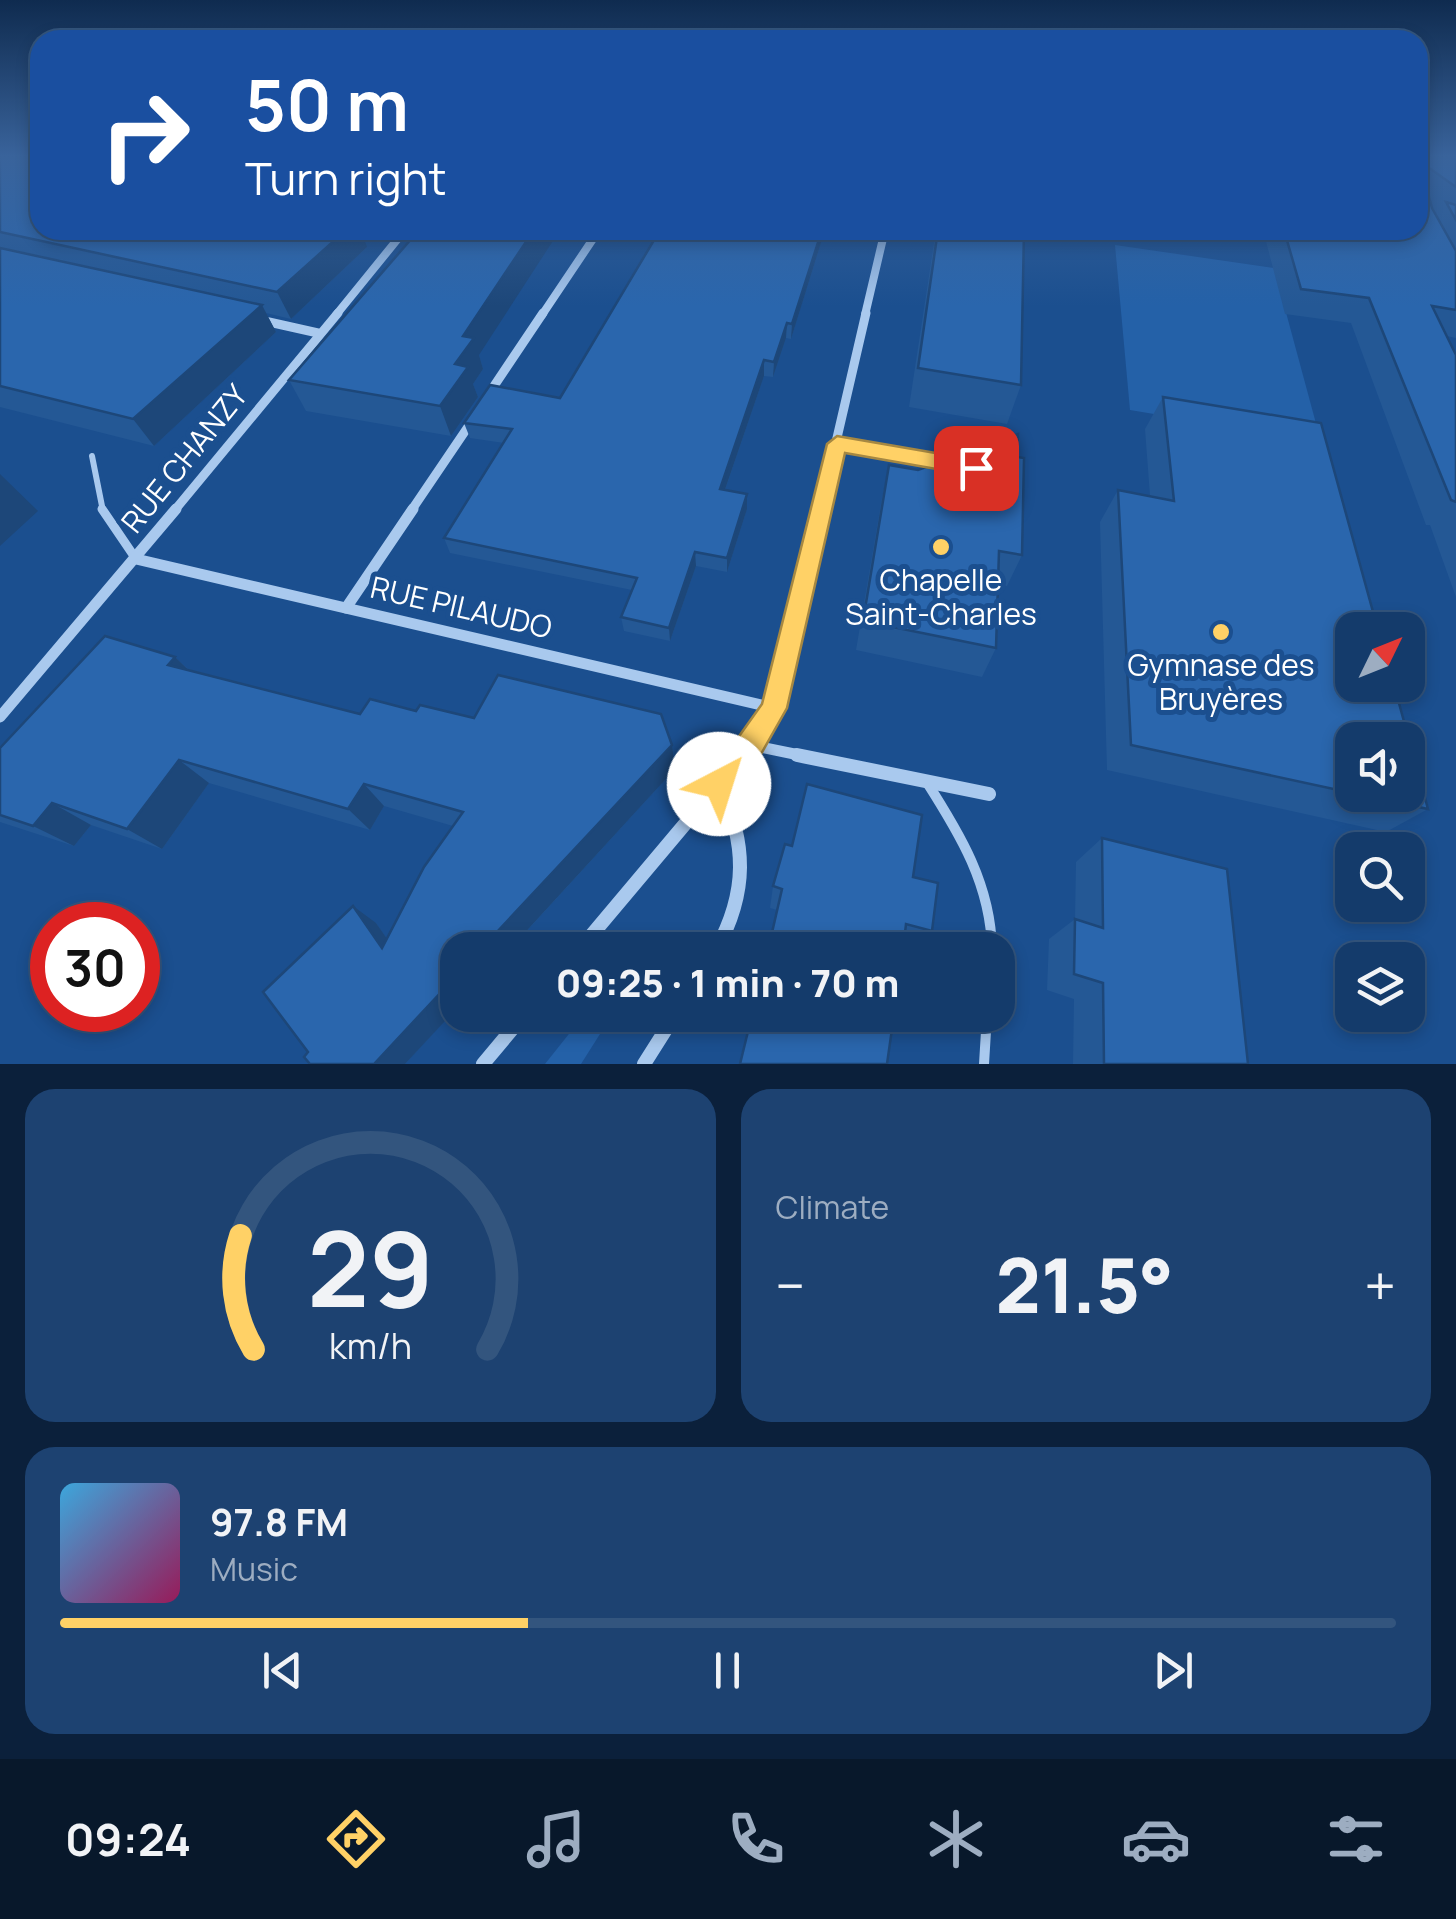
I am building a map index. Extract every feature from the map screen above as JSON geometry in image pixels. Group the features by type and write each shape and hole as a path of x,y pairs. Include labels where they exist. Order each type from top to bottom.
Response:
{"street":[{"name":"RUE CHANZY","path":"0,716 136,559 398,240"},
{"path":"346,608 592,240"},
{"path":"594,932 751,745 774,708 883,240"},
{"path":"244,317 318,333"},
{"name":"RUE PILAUDO","path":"136,559 774,708"},
{"path":"751,745 989,794"},
{"path":"719,784 738,820 743,848 740,893 727,932"},
{"path":"483,1064 510,1032"},
{"path":"644,1064 664,1032"}],"lane":[{"path":"837,444 959,465"},
{"path":"92,456 94,491 102,516 136,559"},
{"path":"926,781 970,856 994,920 993,932"},
{"path":"984,1064 986,1032"}],"shaded area":[{"path":"1115,245 1274,268 1321,442 1130,410"},
{"path":"570,1032 601,1032 581,1064 545,1064"}],"building":[{"path":"0,207 30,207 30,238 0,232"},
{"path":"1428,207 1432,207 1456,251 1456,310 1432,306 1456,355 1456,502 1451,500 1369,298 1301,289 1287,240 1428,240"},
{"path":"37,240 335,240 277,292"},
{"path":"410,240 527,240 463,336 474,338 455,364 468,367 440,406 289,380"},
{"path":"654,240 819,240 792,324 787,323 774,362 764,360 720,489 747,494 727,558 695,552 669,628 621,617 637,578 444,538 512,429 464,423 490,385 560,398"},
{"path":"937,240 1024,240 1021,385 918,368"},
{"path":"0,248 262,305 133,419 0,386"},
{"name":"Gymnase des Bruyères","path":"1163,397 1321,423 1373,612 1335,612 1335,702 1399,702 1404,722 1335,722 1335,789 1131,745 1118,490 1174,501"},
{"name":"Chapelle Saint-Charles","path":"1018,434 1017,457 1024,458 1022,555 999,551 996,648 863,621 889,465 918,470"},
{"path":"105,636 175,657 168,665 360,714 370,699 416,711 420,705 474,718 498,675 661,714 672,745 497,932 440,932 440,993 374,1064 310,1064 304,1057 308,1052 263,992 353,906 382,948 424,867 463,812 364,784 348,809 179,760 127,829 52,803 33,826 0,815 0,748"},
{"path":"807,784 922,815 913,877 938,883 932,931 906,924 905,932 772,932 782,889 773,886 785,844 792,846"},
{"path":"1102,838 1227,869 1248,1064 1104,1064 1103,983 1074,974 1075,919 1103,928"},
{"path":"748,1032 892,1032 887,1064 740,1064"}],"place":[{"name":"Chapelle Saint-Charles","path":"941,547"},
{"name":"Gymnase des Bruyères","path":"1221,632"}],"route":[{"path":"719,784 751,745 774,708 837,444 976,468"}]}
